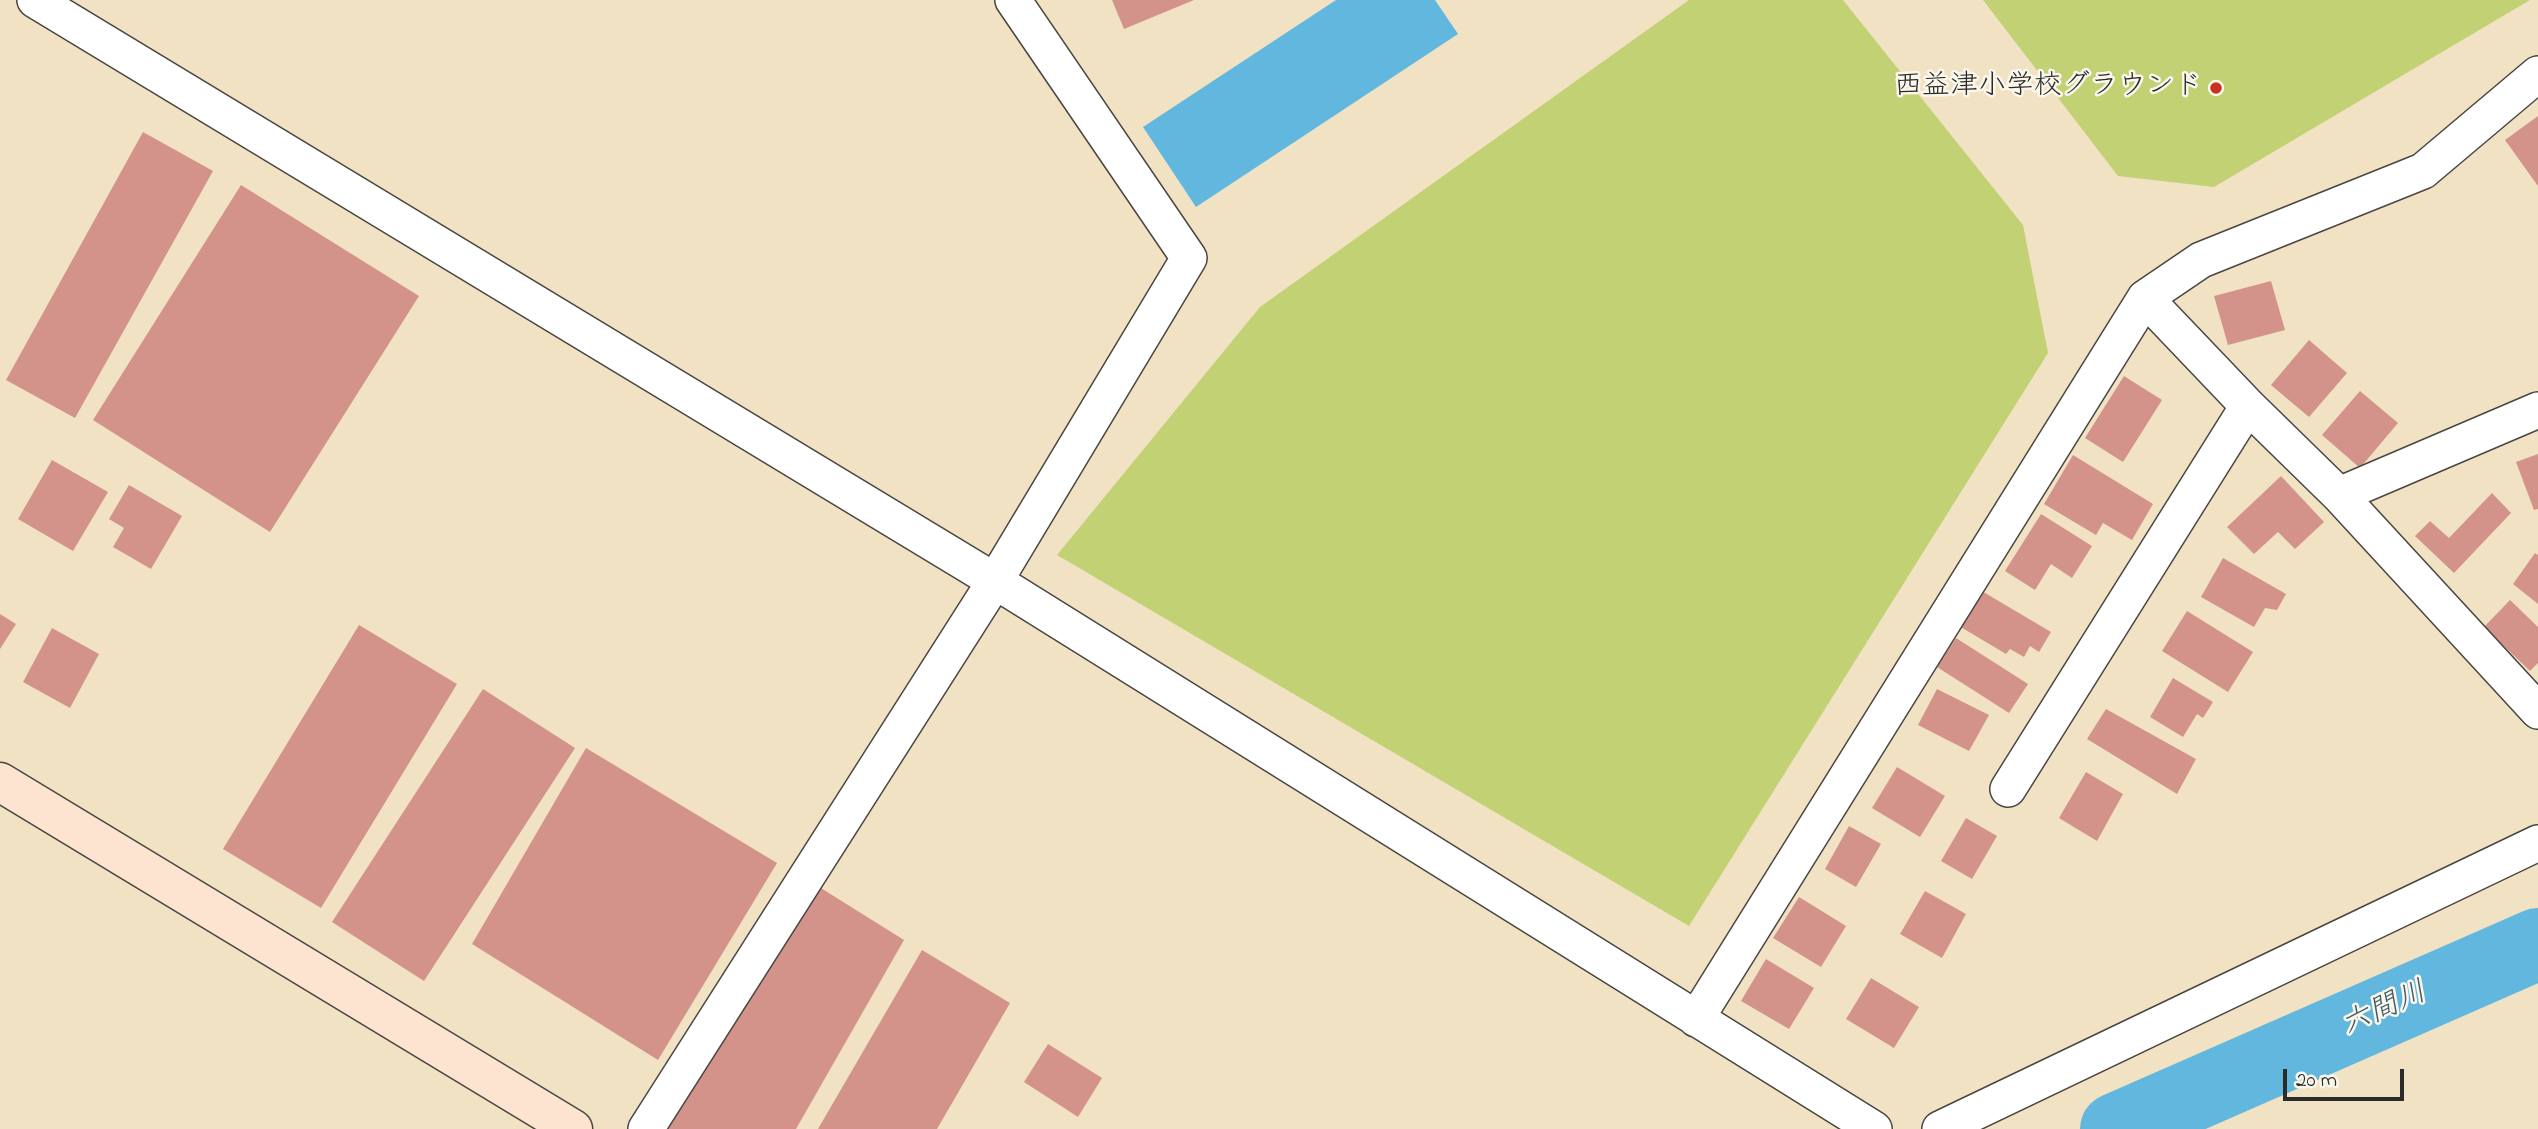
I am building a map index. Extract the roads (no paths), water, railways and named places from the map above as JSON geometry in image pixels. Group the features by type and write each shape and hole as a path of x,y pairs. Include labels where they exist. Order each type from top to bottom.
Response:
{"street":[{"path":"35,0 995,581 1874,1129"},
{"path":"646,1129 995,581 1189,258 1013,0"},
{"path":"1696,1019 2145,299 2201,260 2423,170 2538,74"},
{"path":"2145,299 2339,495 2538,711"},
{"path":"2008,789 2248,406"},
{"path":"2339,495 2538,410"},
{"path":"0,782 573,1129"},
{"path":"1940,1129 2538,843"}],"water":[{"path":"1336,0 1435,0 1458,34 1196,207 1143,127"}],"waterway":[{"name":"六間川","path":"2116,1129 2538,944"}],"place":[{"name":"西益津小学校グラウンド","path":"2216,88"}]}
